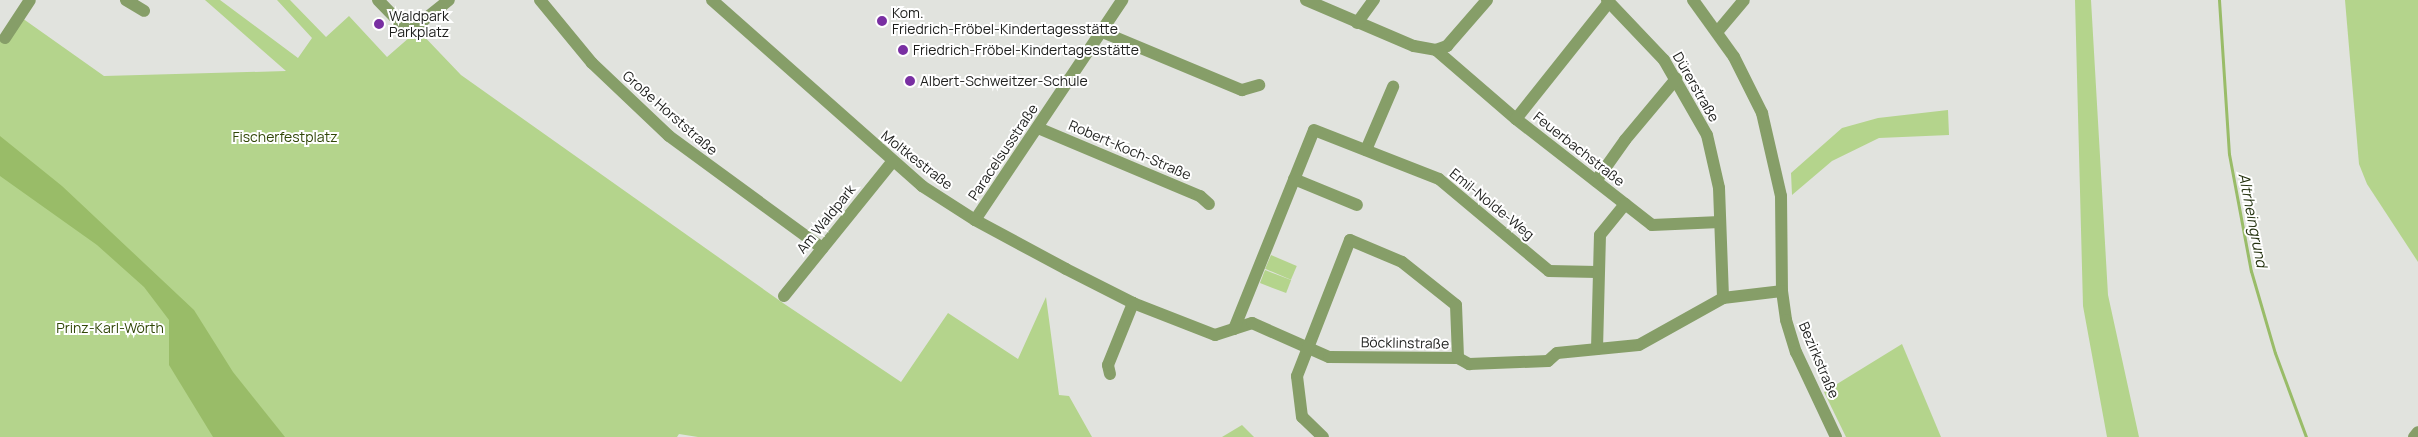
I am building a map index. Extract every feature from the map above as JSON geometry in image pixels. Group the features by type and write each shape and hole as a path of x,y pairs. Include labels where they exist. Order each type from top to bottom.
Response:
{"street":[{"path":"5,38 30,0"},
{"path":"126,0 144,11"},
{"path":"378,0 409,32 449,0"},
{"name":"Große Horststraße","path":"540,0 592,63 669,136 822,248"},
{"name":"Moltkestraße","path":"712,0 892,162 975,220 1133,302"},
{"name":"Paracelsusstraße","path":"975,220 1122,0"},
{"path":"1306,0 1414,46 1436,50 1447,46 1487,0"},
{"path":"1358,23 1374,0"},
{"name":"Bezirkstraße","path":"1693,0 1718,31 1750,86 1762,113 1775,161 1781,196 1782,291 1796,352 1836,437"},
{"path":"1718,31 1744,0"},
{"path":"1516,118 1608,1"},
{"name":"Dürerstraße","path":"1608,1 1664,60 1706,135 1719,188 1723,298"},
{"path":"1100,31 1242,90 1259,85"},
{"name":"Feuerbachstraße","path":"1436,50 1516,118 1652,225 1720,222"},
{"path":"1596,181 1624,140 1676,79"},
{"path":"1366,150 1393,87"},
{"name":"Robert-Koch-Straße","path":"1038,128 1200,196 1209,204"},
{"name":"Emil-Nolde-Weg","path":"1234,329 1314,130 1439,180 1549,271 1597,272"},
{"name":"Am Waldpark","path":"784,296 892,162"},
{"path":"1294,179 1357,205"},
{"path":"1597,350 1597,272 1600,235 1625,204"},
{"path":"1324,437 1302,417 1297,376 1350,240 1402,262 1456,305 1458,358"},
{"name":"Böcklinstraße","path":"1133,302 1215,335 1252,323 1329,357 1458,358 1469,364 1548,361 1557,353 1639,345 1723,298 1782,291"},
{"path":"1110,374 1108,365 1133,302"},
{"path":"2414,437 2418,432"}],"green space":[{"path":"205,0 220,0 298,58 312,38 277,0 290,0 326,37 349,16 387,57 418,30 461,75 783,303 901,382 948,313 1018,359 1046,297 1059,395 1069,396 1092,437 698,437 679,434 677,437 0,437 0,39 22,18 104,76 286,71"},
{"path":"2075,0 2091,0 2108,295 2139,437 2107,437 2083,306"},
{"path":"2345,0 2418,0 2418,262 2367,184 2359,164"},
{"path":"1948,110 1949,135 1879,138 1832,161 1792,195 1791,173 1842,128 1878,118"},
{"path":"1271,255 1297,266 1291,280 1265,269"},
{"path":"1265,270 1291,280 1286,293 1260,283"},
{"path":"1902,344 1941,437 1846,437 1824,392"},
{"path":"1242,425 1254,437 1222,437"}],"shaded area":[{"path":"0,136 62,186 194,310 233,372 285,437 213,437 169,365 169,320 144,287 97,245 0,176"}],"waterway":[{"name":"Altrheingrund","path":"2219,0 2229,154 2251,271 2275,353 2306,437"}],"place":[{"name":"Kom. Friedrich-Fröbel-Kindertagesstätte","path":"882,21"},
{"name":"Waldpark Parkplatz","path":"379,24"},
{"name":"Friedrich-Fröbel-Kindertagesstätte","path":"903,50"},
{"name":"Albert-Schweitzer-Schule","path":"910,81"}],"park label":[{"name":"Fischerfestplatz","path":"285,137"},
{"name":"Prinz-Karl-Wörth","path":"110,328"}]}
